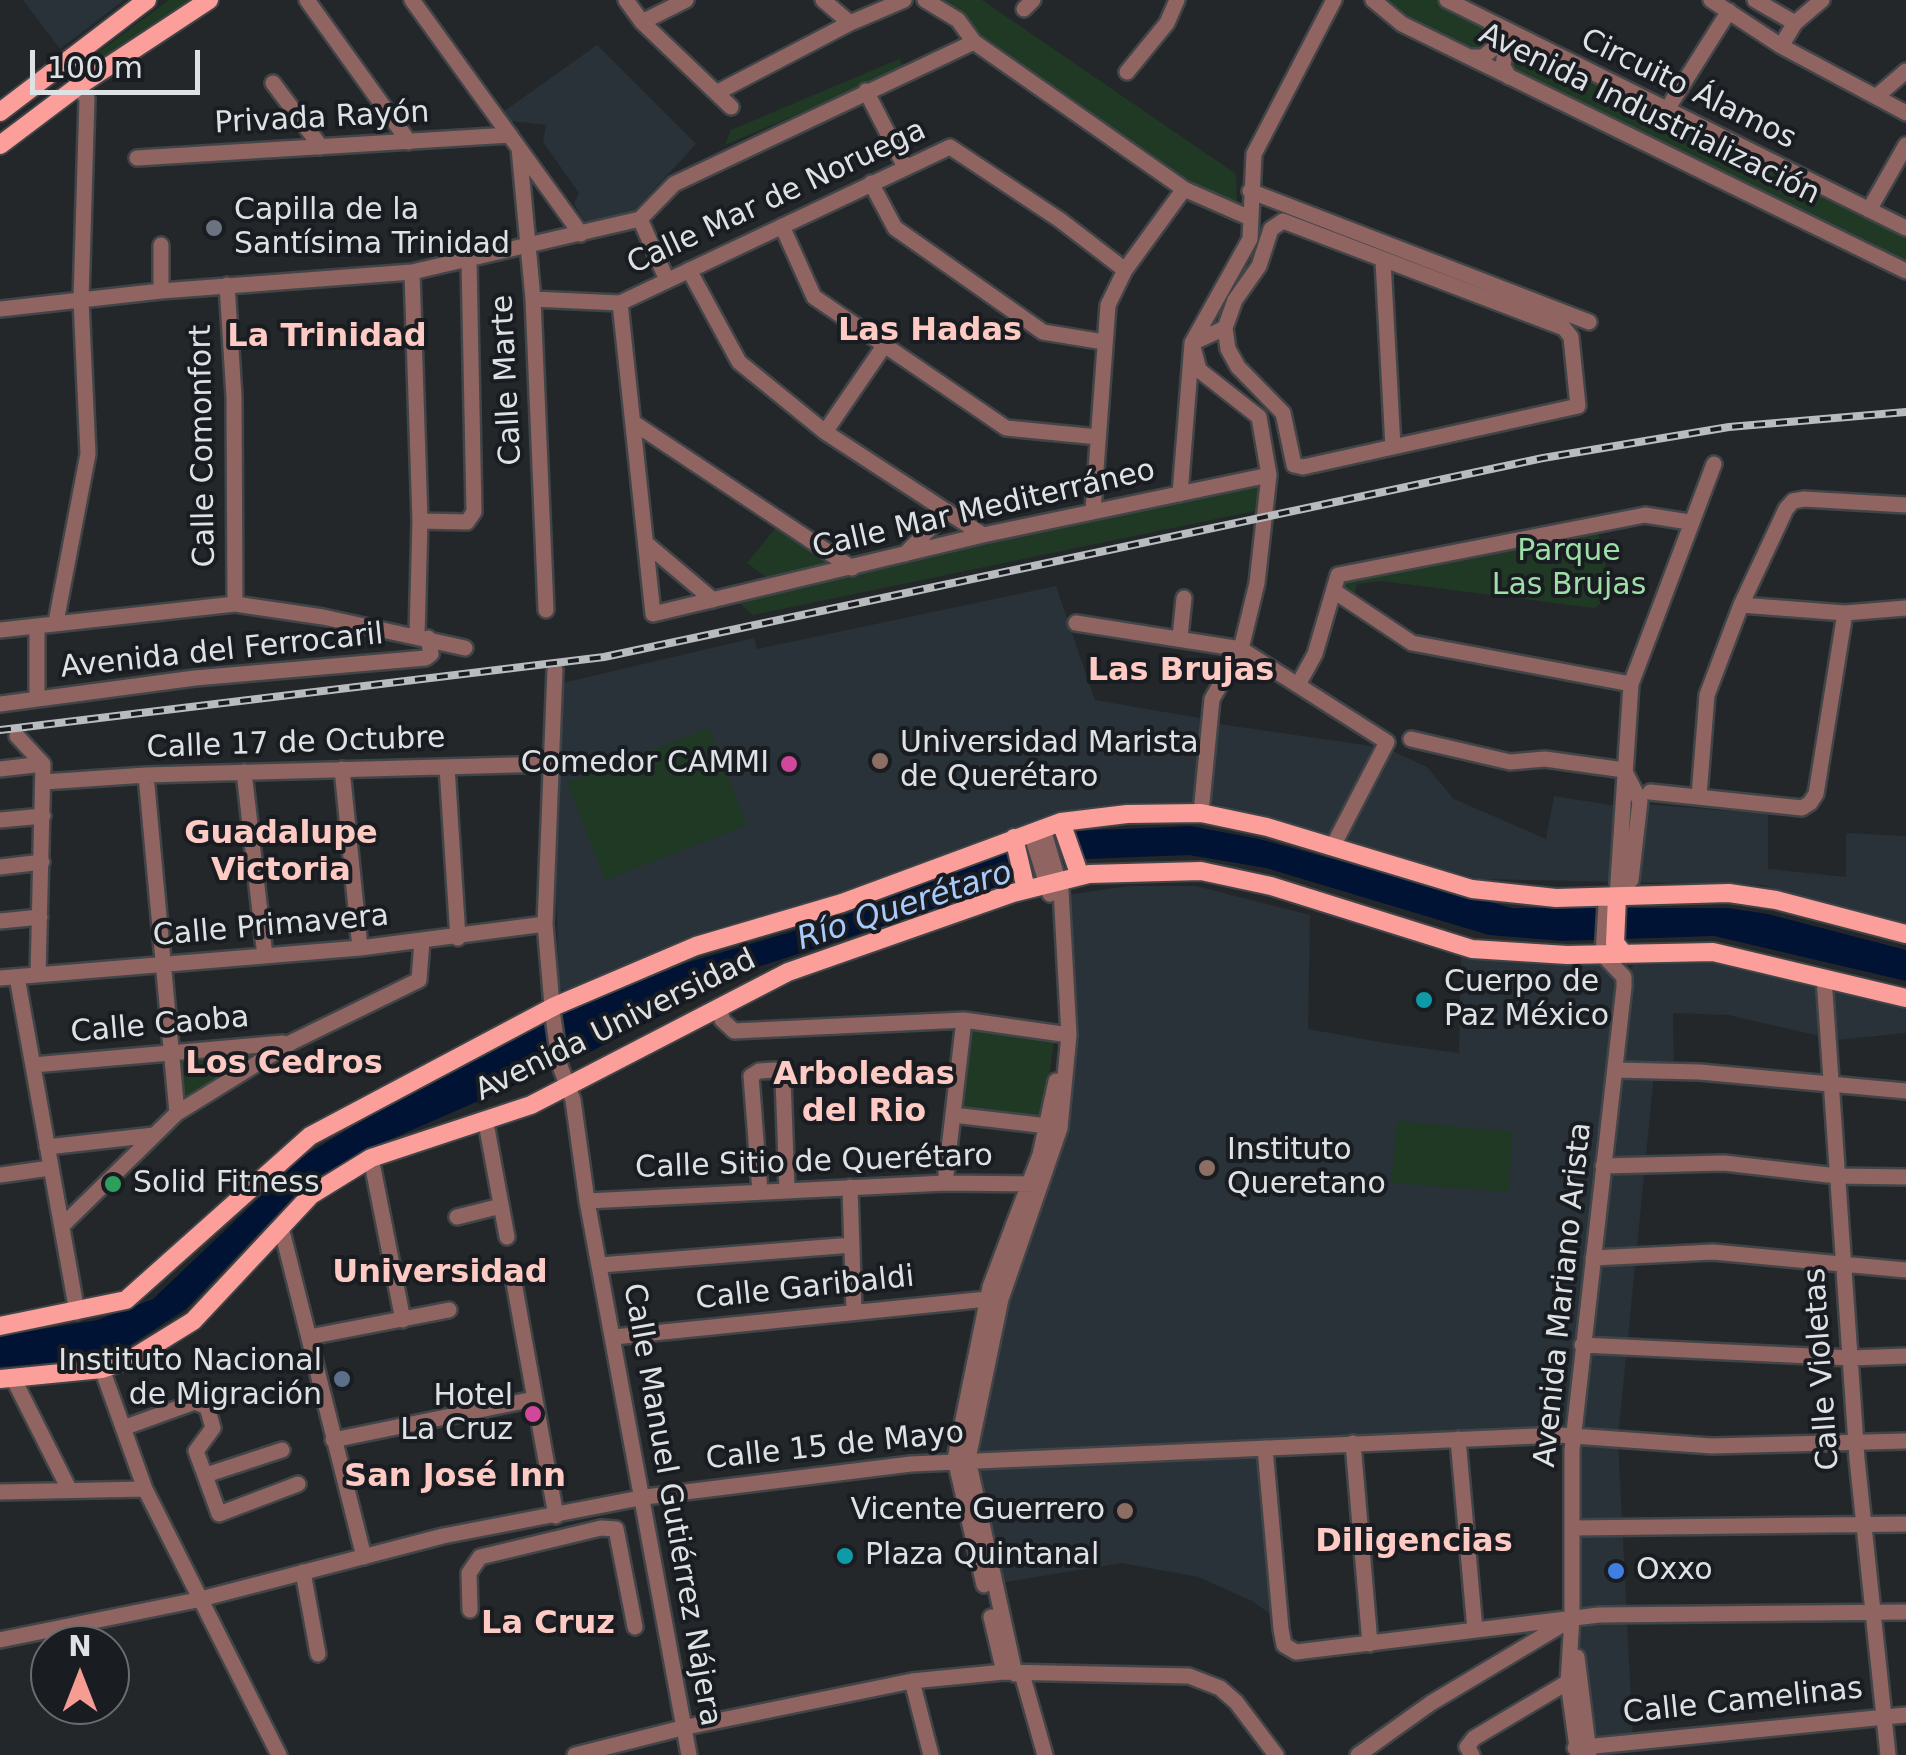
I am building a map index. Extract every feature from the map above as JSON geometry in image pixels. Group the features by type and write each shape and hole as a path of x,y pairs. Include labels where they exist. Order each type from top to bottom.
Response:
{"main road":[{"path":"0,112 147,0"},
{"path":"0,145 76,87 209,0"},
{"name":"Avenida Universidad","path":"0,1326 77,1312 136,1294 277,1161 310,1136 554,1012 696,946 842,903 1039,835 1126,814 1201,814 1333,846 1472,889 1511,896 1608,904 1730,893 1776,900 1906,934"},
{"path":"1039,835 1061,876"},
{"path":"1026,885 1039,835"},
{"name":"Avenida Universidad","path":"6,1378 102,1369 133,1358 194,1321 324,1185 372,1158 416,1140 486,1123 788,972 1026,885 1061,876 1124,870 1201,871 1270,886 1472,948 1713,952 1906,998"},
{"path":"1608,904 1617,949"}],"street":[{"path":"306,0 409,142"},
{"path":"412,0 580,234"},
{"path":"626,0 642,22 732,107"},
{"path":"642,22 686,0"},
{"path":"823,0 850,23"},
{"path":"850,23 869,0"},
{"path":"718,92 850,23 904,0"},
{"path":"925,0 958,20 974,42 1184,189 1250,218"},
{"path":"1127,72 1167,23 1177,0"},
{"path":"1180,494 1192,343 1243,256 1254,154 1334,0"},
{"name":"Avenida Industrialización","path":"1373,0 1402,24 1906,271"},
{"name":"Circuito Álamos","path":"1447,0 1906,228"},
{"path":"1710,0 1781,46 1906,113"},
{"path":"1755,0 1795,23"},
{"path":"1781,46 1795,23 1822,0"},
{"path":"1666,111 1729,11"},
{"path":"1470,57 1482,57 1494,47 1496,33 1490,23"},
{"path":"0,310 161,291 412,272 640,219 674,184 974,42"},
{"path":"1509,77 1504,66 1505,52 1516,43 1528,42"},
{"path":"1877,96 1906,71"},
{"path":"273,83 322,147"},
{"path":"56,622 88,454 81,300 87,98 76,87"},
{"path":"866,91 905,167"},
{"name":"Privada Rayón","path":"138,158 409,142 515,142"},
{"name":"Calle Marte","path":"515,142 533,299 546,610"},
{"path":"1869,210 1906,145"},
{"name":"Calle Mar de Noruega","path":"533,299 620,302 950,147 963,152 1125,270"},
{"path":"871,183 894,228 1042,332 1104,342"},
{"path":"1093,511 1108,305 1125,270 1184,189"},
{"path":"1250,192 1589,322"},
{"path":"640,219 668,280"},
{"path":"1276,224 1298,224 1383,262 1570,331 1579,400 1574,410 1303,467 1294,464 1282,412 1242,372 1227,346 1228,313 1259,266 1276,224"},
{"path":"782,226 814,297 1006,428 1098,437"},
{"path":"161,245 161,291"},
{"path":"420,521 467,522 474,512 470,260"},
{"path":"1383,262 1394,447"},
{"path":"689,270 739,362 826,432 984,536"},
{"path":"412,272 423,637"},
{"name":"Calle Comonfort","path":"226,286 234,397 235,604"},
{"name":"Calle Mar Mediterráneo","path":"620,302 653,614 1269,474"},
{"path":"1192,343 1225,328"},
{"path":"1192,343 1196,362 1207,377 1259,416 1269,474 1256,583 1241,648 1212,699 1201,814"},
{"path":"826,432 884,346"},
{"path":"1196,362 1227,346"},
{"path":"634,423 852,568"},
{"path":"1608,904 1631,684 1714,464"},
{"path":"1699,796 1707,695 1741,605 1792,501 1906,505"},
{"path":"902,556 947,511"},
{"path":"1299,682 1315,654 1338,575 1645,514 1689,522"},
{"path":"648,545 713,600"},
{"path":"1334,591 1412,643 1631,684"},
{"path":"1180,637 1184,598"},
{"path":"0,630 235,604 465,648"},
{"path":"1741,605 1845,614 1906,608"},
{"path":"1650,792 1802,808 1810,802 1816,794 1845,614"},
{"path":"1076,623 1241,648 1299,682 1386,742 1333,846"},
{"path":"37,626 37,699"},
{"name":"Avenida del Ferrocaril","path":"0,704 195,678 426,658 431,654 423,637"},
{"path":"554,1012 546,924 555,670"},
{"path":"18,736 43,764 38,975"},
{"path":"1411,739 1510,762 1545,758 1624,770"},
{"path":"0,769 43,764"},
{"name":"Calle 17 de Octubre","path":"44,782 146,775 551,764"},
{"path":"446,767 458,938"},
{"path":"342,770 360,948"},
{"path":"244,772 264,956"},
{"path":"146,775 160,965 177,1112"},
{"path":"0,820 43,816"},
{"path":"1039,835 1061,876 1064,1034 1060,1128 995,1298 962,1459 1014,1673 1045,1755"},
{"path":"0,868 42,862"},
{"path":"0,921 40,917"},
{"name":"Calle Primavera","path":"8,978 360,948 546,924"},
{"path":"62,1226 177,1112 292,1042 419,980 422,941"},
{"path":"1617,949 1624,977"},
{"name":"Avenida Mariano Arista","path":"1572,1618 1572,1435 1616,1070 1624,977 1617,949"},
{"path":"8,978 33,1065 77,1312"},
{"name":"Calle Violetas","path":"1824,978 1863,1524 1888,1755"},
{"path":"720,1006 722,1020 734,1031 964,1020 1064,1034"},
{"name":"Calle Manuel Gutiérrez Nájera","path":"554,1012 560,1066 570,1084 587,1201 645,1497 689,1755"},
{"path":"946,1182 964,1020"},
{"path":"1036,1184 1064,1034"},
{"name":"Calle Caoba","path":"33,1065 292,1042"},
{"path":"760,1192 752,1076 759,1071 775,1070 784,1078 787,1190"},
{"path":"1616,1070 1700,1072 1906,1091"},
{"path":"953,1115 1048,1126"},
{"path":"486,1123 507,1237"},
{"path":"47,1147 154,1135"},
{"path":"372,1158 403,1320"},
{"path":"1604,1166 1724,1163 1837,1176 1906,1177"},
{"path":"758,1167 786,1165"},
{"path":"0,1175 50,1168"},
{"name":"Calle Sitio de Querétaro","path":"587,1201 787,1190 850,1193 946,1182 1036,1184"},
{"path":"850,1193 854,1312"},
{"path":"457,1217 501,1206"},
{"path":"281,1227 364,1557"},
{"name":"Calle Manuel Gutiérrez Nájera","path":"600,1265 852,1245"},
{"path":"1593,1258 1712,1252 1906,1270"},
{"path":"513,1277 556,1516"},
{"name":"Calle Garibaldi","path":"614,1337 995,1298"},
{"path":"309,1337 449,1310"},
{"path":"1582,1345 1852,1358 1906,1356"},
{"path":"102,1369 144,1489 279,1755"},
{"path":"6,1378 69,1489"},
{"path":"333,1440 534,1399"},
{"path":"122,1428 202,1403 213,1428 196,1446 219,1514 298,1484"},
{"name":"Calle 15 de Mayo","path":"0,1640 197,1600 364,1557 645,1497 962,1459 1572,1435 1712,1446 1906,1441"},
{"path":"1458,1439 1475,1630"},
{"path":"1354,1443 1370,1644"},
{"path":"1265,1448 1281,1629 1288,1649 1306,1653 1572,1618 1906,1612"},
{"path":"206,1475 282,1450"},
{"path":"0,1492 144,1489"},
{"path":"1573,1528 1906,1524"},
{"path":"506,1526 512,1548"},
{"path":"470,1610 471,1566 480,1557 601,1528 616,1530 636,1627"},
{"path":"303,1572 318,1654"},
{"path":"1572,1618 1568,1682 1582,1751"},
{"path":"1572,1618 1582,1751"},
{"path":"1358,1755 1431,1703 1572,1618"},
{"path":"581,1754 682,1728 912,1681 1014,1673 1188,1676 1220,1688 1236,1702 1276,1755"},
{"path":"912,1681 932,1755"},
{"path":"1472,1755 1467,1747 1474,1738 1568,1682"},
{"name":"Calle Camelinas","path":"1582,1751 1652,1738 1906,1715"},
{"path":"1652,1738 1657,1755"}],"shaded area":[{"path":"23,0 124,0 60,49"},
{"path":"597,45 696,144 632,213 585,222 574,204 579,193 543,142 546,125 511,121 503,112"},
{"name":"Universidad Marista de Querétaro","path":"1056,586 1095,700 1205,719 1196,802 1122,803 1059,814 835,896 710,930 569,992 559,988 555,860 562,683 754,638 757,649"},
{"path":"1219,724 1386,748 1427,767 1454,799 1546,839 1554,796 1617,806 1644,804 1768,814 1768,869 1846,877 1846,833 1906,836 1906,924 1853,914 1762,885 1479,879 1211,803"},
{"path":"1128,886 1196,886 1310,915 1308,1029 1385,1043 1459,1053 1461,957 1615,966 1624,977 1634,965 1712,963 1906,1009 1906,1033 1837,1040 1728,1015 1673,1013 1674,1072 1654,1075 1618,1438 1633,1740 1587,1746 1572,1618 1572,1435 1265,1448 1280,1621 1252,1601 1198,1577 1121,1563 994,1584 968,1459 1068,1061 1061,896"}],"green space":[{"path":"169,0 192,0 89,70 88,60"},
{"path":"940,0 982,0 1236,174 1237,207 1187,185 978,41 964,17"},
{"path":"1383,0 1436,0 1492,34 1492,46 1478,53 1406,19"},
{"path":"1524,47 1906,235 1906,263 1509,70 1509,54"},
{"path":"899,59 904,69 725,145 731,130"},
{"path":"1269,475 1260,509 1250,512 753,615 730,595 776,584 747,563 778,525 842,570"},
{"name":"Parque Las Brujas","path":"1597,529 1606,566 1606,600 1594,608 1382,581 1357,584 1351,607 1335,597 1339,577"},
{"path":"709,728 747,825 605,880 567,783"},
{"path":"969,1025 1054,1038 1044,1120 959,1110"},
{"path":"285,1044 180,1105 174,1058"},
{"path":"1397,1121 1513,1132 1509,1192 1391,1183"}],"water":[{"name":"Río Querétaro","path":"1191,826 1259,839 1512,908 1728,908 1768,914 1906,950 1906,981 1714,936 1563,941 1489,935 1266,868 1189,855 1087,859 752,969 584,1055 366,1150 308,1182 186,1309 129,1346 85,1360 0,1367 0,1336 98,1320 153,1299 302,1157 390,1104 569,1011 686,963 838,918 1007,851 1073,831"}],"railway":[{"path":"0,730 604,657 1543,458 1729,427 1906,412"}],"place":[{"name":"Capilla de la Santísima Trinidad","path":"214,228"},
{"name":"Universidad Marista de Querétaro","path":"880,761"},
{"name":"Comedor CAMMI","path":"789,764"},
{"name":"Cuerpo de Paz México","path":"1424,1000"},
{"name":"Instituto Queretano","path":"1207,1168"},
{"name":"Solid Fitness","path":"113,1184"},
{"name":"Instituto Nacional de Migración","path":"342,1379"},
{"name":"Hotel La Cruz","path":"533,1414"},
{"name":"Vicente Guerrero","path":"1125,1511"},
{"name":"Plaza Quintanal","path":"845,1556"},
{"name":"Oxxo","path":"1616,1571"}],"district":[{"name":"Las Hadas","path":"930,332"},
{"name":"La Trinidad","path":"327,338"},
{"name":"Las Brujas","path":"1181,672"},
{"name":"Guadalupe Victoria","path":"281,854"},
{"name":"Los Cedros","path":"284,1065"},
{"name":"Arboledas del Rio","path":"864,1094"},
{"name":"Universidad","path":"440,1274"},
{"name":"San José Inn","path":"455,1478"},
{"name":"Diligencias","path":"1414,1543"},
{"name":"La Cruz","path":"548,1625"}]}
